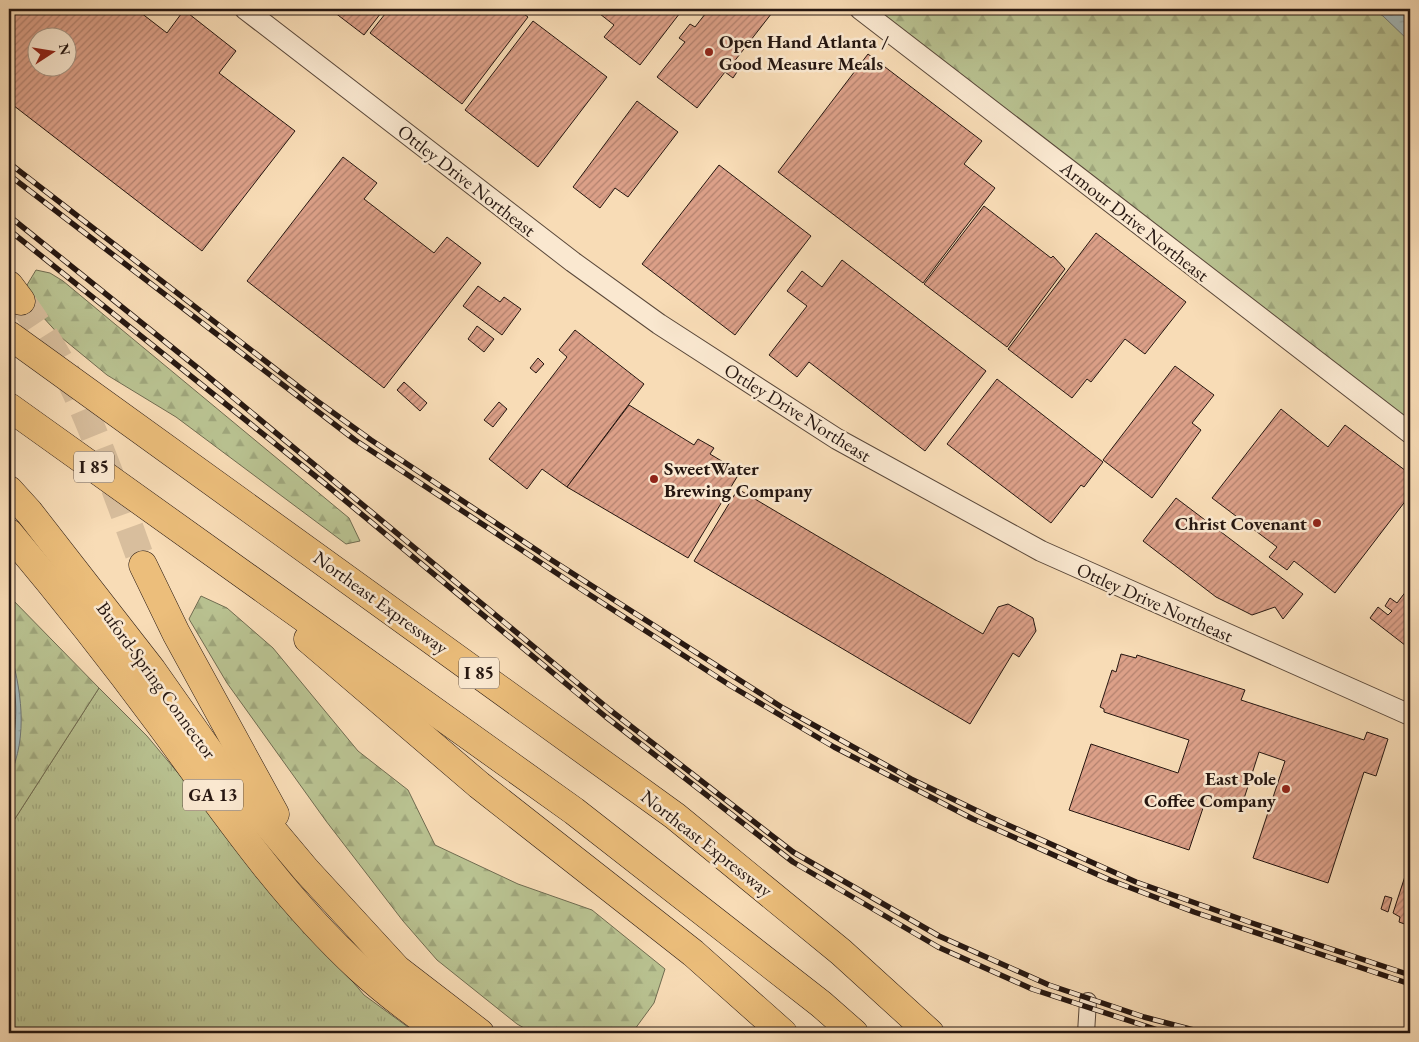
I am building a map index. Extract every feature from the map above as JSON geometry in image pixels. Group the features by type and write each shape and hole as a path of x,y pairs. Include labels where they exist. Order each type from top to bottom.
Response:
{"highway":[{"name":"Northeast Expressway","path":"9,335 675,816 826,939 930,1033"},
{"name":"I 85","path":"9,407 574,811 821,1004 854,1033"},
{"name":"Buford-Spring Connector","path":"9,490 29,512 152,670 224,771 306,870 397,969 480,1033"},
{"path":"178,527 479,785 693,953 783,1033"},
{"name":"Buford-Spring Connector","path":"9,533 134,690 260,860 315,923 358,967 400,1004 442,1033"},
{"path":"143,566 176,633 306,870"}],"street":[{"name":"Ottley Drive Northeast","path":"246,9 573,262 659,324 829,435 937,496 1041,551 1410,716"},
{"name":"Armour Drive Northeast","path":"860,9 1410,433"},
{"path":"1086,1033 1088,1001"}],"green space":[{"path":"873,9 1392,9 1410,27 1410,427"},
{"path":"36,270 50,273 63,281 349,518 360,541 346,544 176,417 107,375 62,338 31,304 27,285"},
{"path":"9,596 99,688 9,828"},
{"path":"201,596 227,608 273,648 358,751 408,790 435,845 518,884 592,910 665,969 654,1003 632,1033 533,1033 517,1024 437,960 403,921 326,821 227,683 189,619"},
{"path":"99,688 147,736 364,995 412,1030 412,1033 9,1033 9,828"}],"water":[{"path":"1372,9 1405,9 1410,13 1410,42 1383,16"},
{"path":"9,646 20,695 21,729 15,762 9,778"}],"building":[{"path":"9,9 136,9 167,33 184,10 236,51 219,73 295,131 202,251 9,102"},
{"path":"330,9 384,9 364,35"},
{"path":"389,9 517,9 528,17 462,104 370,33"},
{"path":"605,9 683,9 640,65 604,37 614,25 600,14"},
{"name":"Open Hand Atlanta / Good Measure Meals","path":"709,9 775,9 733,63 737,72 733,78 725,72 697,108 657,77 685,42 679,38 690,24 695,27"},
{"path":"533,21 607,77 538,167 465,110"},
{"path":"868,54 982,141 964,164 995,188 923,283 778,172"},
{"path":"637,101 678,132 628,197 615,188 600,208 573,187"},
{"path":"343,157 377,183 364,199 434,253 447,237 481,263 384,388 247,281"},
{"path":"719,165 811,236 735,335 642,264"},
{"path":"984,206 1051,258 1053,256 1065,269 1007,347 924,284"},
{"path":"1096,233 1186,302 1145,354 1125,339 1091,382 1087,379 1072,398 1008,349"},
{"path":"842,260 986,371 925,451 809,362 797,377 769,355 807,306 787,291 802,271 822,287"},
{"path":"478,286 500,302 504,297 521,309 502,335 463,306"},
{"path":"477,326 494,339 484,352 468,339"},
{"path":"575,330 644,384 567,487 542,469 527,489 489,459 567,357 559,350"},
{"path":"538,358 544,364 536,373 530,368"},
{"path":"1175,366 1214,395 1192,423 1201,430 1152,498 1103,460"},
{"path":"997,379 1103,462 1084,487 1081,485 1051,523 947,444"},
{"path":"404,382 427,403 420,411 397,390"},
{"path":"499,402 507,409 493,427 484,420"},
{"name":"SweetWater Brewing Company","path":"629,405 694,445 698,439 714,448 710,454 740,472 688,558 567,487"},
{"name":"Christ Covenant","path":"1281,409 1328,447 1345,425 1410,474 1410,495 1335,593 1294,561 1287,570 1269,557 1277,547 1212,498"},
{"path":"738,489 983,634 998,607 1008,604 1033,618 1036,631 1019,657 1013,653 970,724 694,561"},
{"path":"1176,498 1303,594 1283,619 1275,607 1252,615 1216,597 1143,541"},
{"path":"1410,586 1410,649 1370,618 1378,607 1388,615 1392,611 1385,606 1390,598 1397,603"},
{"path":"1121,654 1136,658 1137,655 1245,690 1241,700 1364,740 1367,732 1388,739 1376,776 1364,772 1328,883 1253,858 1285,761 1259,752 1241,808 1207,796 1189,850 1069,810 1091,744 1178,773 1189,740 1104,712 1104,709 1100,707 1112,670 1116,672"},
{"path":"1410,861 1410,926 1399,922 1400,917 1393,913"},
{"path":"1385,896 1392,898 1388,912 1381,909"}],"tunnel":[{"path":"21,301 64,368 76,392 103,456 143,565"}],"railway":[{"path":"9,163 317,401 371,440 550,559 783,708 911,779 990,817 1136,882 1249,922 1410,975"},
{"path":"9,175 355,440 731,686 834,747 973,819 1110,880 1194,912 1410,984"},
{"path":"9,216 199,369 610,710 793,852 939,936 1049,985 1144,1017 1205,1033"},
{"path":"9,230 324,483 606,717 793,862 938,947 1032,989 1167,1033"}],"place":[{"name":"Open Hand Atlanta / Good Measure Meals","path":"709,52"},
{"name":"SweetWater Brewing Company","path":"654,479"},
{"name":"Christ Covenant","path":"1317,523"},
{"name":"East Pole Coffee Company","path":"1286,789"}]}
